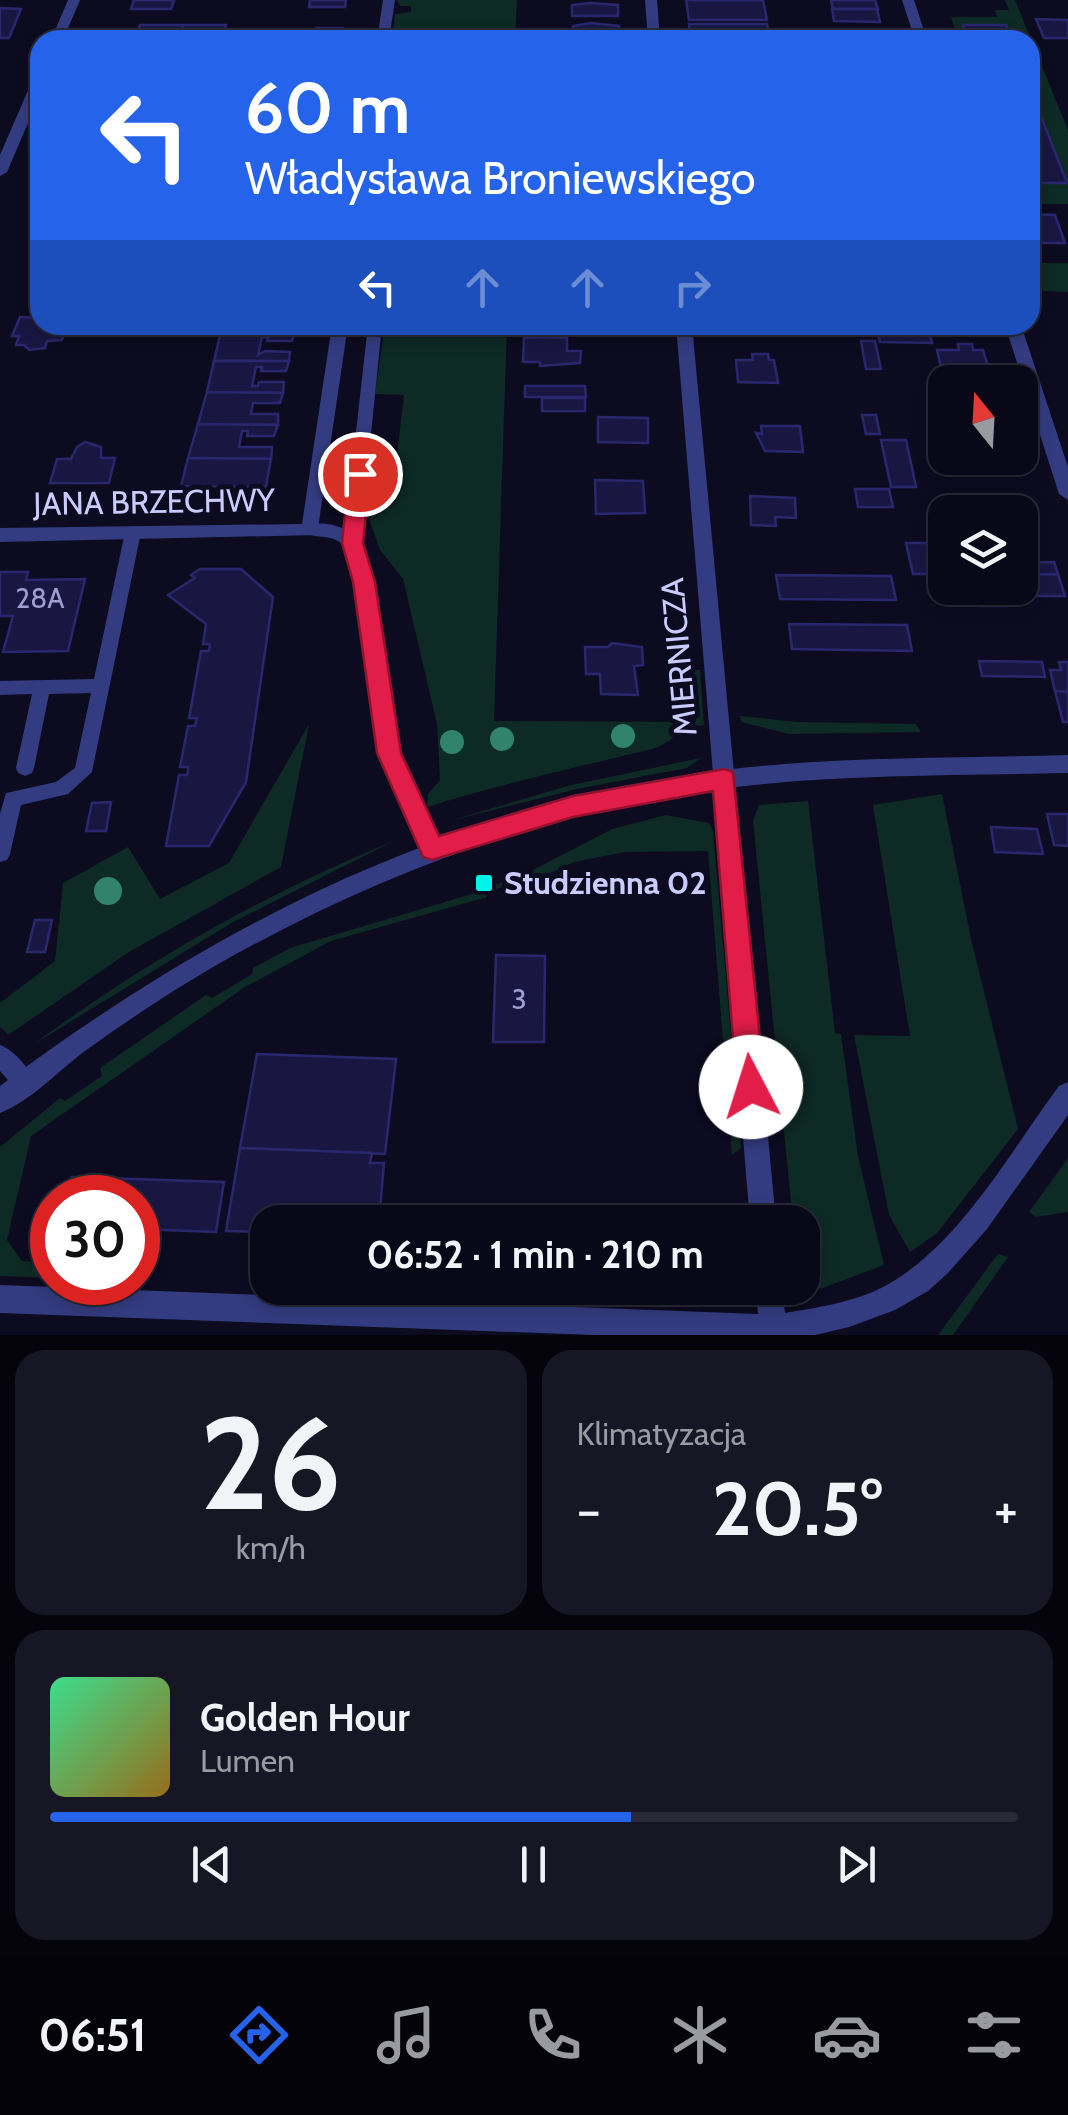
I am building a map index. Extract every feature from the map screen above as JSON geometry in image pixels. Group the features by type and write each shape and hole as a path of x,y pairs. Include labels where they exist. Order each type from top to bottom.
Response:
{"street":[{"path":"61,30 74,0"},
{"path":"386,30 390,0"},
{"path":"650,0 653,30"},
{"path":"908,0 918,30"},
{"path":"0,172 30,102"},
{"path":"310,530 339,335"},
{"name":"MIERNICZA","path":"685,335 762,1205"},
{"path":"1017,335 1068,494"},
{"name":"JANA BRZECHWY","path":"0,535 310,530"},
{"path":"0,1101 93,1028 198,960 320,896 432,849 573,806 724,779 1068,764"},
{"path":"0,1299 773,1328 822,1322 871,1306 918,1281 956,1244 1068,1094"},
{"path":"771,1305 773,1328"}],"lane":[{"path":"374,335 352,543 364,582 389,753 432,849"},
{"path":"310,530 335,531 352,543"},
{"path":"0,854 7,799 61,790 83,772 133,532"},
{"path":"0,688 103,686"},
{"path":"24,768 42,687"},
{"path":"0,1056 24,1082"}],"green space":[{"path":"397,0 517,0 516,30 393,30 395,14 411,12 411,6 400,6"},
{"path":"1005,0 1015,0 1027,30 1008,30 1006,25 963,25 964,30 956,30 951,17 997,17 995,10 1009,10"},
{"path":"1040,61 1068,130 1068,183 1040,111"},
{"path":"1040,183 1068,183 1068,204 1040,204"},
{"path":"1040,263 1068,263 1068,292 1043,291"},
{"path":"384,335 507,335 494,721 696,722 693,670 700,670 704,725 648,750 427,807 428,794 440,780 437,724 403,579 380,550 364,505 364,490 393,490 404,395 375,394"},
{"path":"740,716 798,722 916,724 921,732 789,734 741,722"},
{"path":"309,724 281,867 129,952 8,1035 0,1026 0,1003 55,961 63,883 128,847 160,899 229,863"},
{"path":"701,758 687,768 577,789 449,821 571,785"},
{"path":"942,794 971,939 1018,1129 937,1233 910,1252 889,1215 854,1035 910,1036 873,805"},
{"path":"808,801 835,1033 841,1034 858,1156 884,1265 820,1289 820,1205 791,1205 753,820 759,805"},
{"path":"666,815 709,823 713,831 741,1148 732,1155 708,851 624,852 574,862 542,877 488,891 487,897 331,941 245,987 31,1136 7,1240 22,1261 30,1261 30,1277 0,1276 0,1147 60,1098 65,1101 102,1076 100,1068 206,995 212,998 252,974 253,968 290,948 475,893 533,870 612,829"},
{"path":"396,840 233,922 34,1044 208,931 300,883"},
{"path":"1068,1158 1068,1212 1036,1217 1029,1212"},
{"path":"998,1254 1008,1257 953,1335 938,1335"}],"building":[{"path":"134,0 174,1 171,9 131,9"},
{"path":"310,0 346,0 345,7 309,7"},
{"path":"686,0 763,0 767,20 689,20"},
{"path":"831,0 875,0 878,9 833,9"},
{"path":"572,5 618,5 618,16 572,16"},
{"path":"0,8 21,9 9,38 0,38"},
{"path":"832,9 877,9 880,22 834,21"},
{"path":"1036,19 1068,20 1068,38 1044,38"},
{"path":"591,23 619,26 619,30 573,30 573,26"},
{"path":"689,24 767,24 768,30 690,30"},
{"path":"140,25 183,25 182,30 138,30"},
{"path":"183,25 226,25 225,30 182,30"},
{"path":"963,25 1006,25 1008,30 965,30"},
{"path":"1040,114 1067,183 1040,183"},
{"path":"1040,214 1055,215 1065,243 1040,243"},
{"path":"20,317 30,318 30,335 64,335 62,340 47,341 45,348 29,350 16,345 19,336 12,336"},
{"path":"220,335 294,335 292,341 267,341 268,337 262,337 258,355 265,351 290,352 289,361 214,361"},
{"path":"878,335 930,335 932,343 880,342"},
{"path":"524,338 567,338 567,351 581,351 580,363 540,366 540,362 523,362"},
{"path":"861,341 875,341 881,369 866,369"},
{"path":"958,344 972,344 973,350 983,350 988,365 940,365 937,350 959,350"},
{"path":"752,354 768,354 769,360 774,360 778,383 738,382 736,360 753,360"},
{"path":"214,361 289,361 286,371 261,371 262,367 256,367 252,386 259,382 284,382 283,393 207,392"},
{"path":"525,386 585,386 586,397 525,397"},
{"path":"207,392 283,393 280,403 253,403 251,414 278,414 278,425 198,424"},
{"path":"542,398 585,398 585,411 542,411"},
{"path":"862,415 876,415 880,434 866,434"},
{"path":"598,417 648,418 648,443 598,442"},
{"path":"198,424 278,425 274,436 247,436 248,431 242,431 239,447 272,447 271,459 188,458"},
{"path":"761,426 800,426 803,452 765,451 756,433 762,434"},
{"path":"881,440 906,440 916,487 891,487"},
{"path":"85,442 101,447 101,458 115,458 109,483 50,483 57,459 71,459"},
{"path":"188,458 271,459 266,487 181,486"},
{"path":"595,480 643,481 645,513 596,514"},
{"path":"855,489 889,489 893,507 858,507"},
{"path":"750,496 795,498 796,518 775,517 776,526 751,525"},
{"path":"906,543 928,543 928,574 913,574"},
{"path":"1038,562 1054,562 1058,574 1038,575"},
{"path":"200,569 241,569 273,597 246,782 209,846 166,846 179,775 187,775 188,771 188,767 180,767 188,726 195,726 197,718 189,718 201,651 209,651 210,644 203,644 206,624 168,595 195,578 191,575"},
{"path":"0,572 28,572 26,580 85,579 68,651 3,652 13,616 0,616"},
{"path":"1058,574 1065,596 1038,596 1038,575"},
{"path":"776,575 891,576 896,600 780,599"},
{"path":"789,624 907,625 912,651 792,649"},
{"path":"612,643 642,647 643,665 634,666 638,695 601,694 600,674 586,674 585,647 608,647"},
{"path":"979,661 1042,662 1045,677 982,676"},
{"path":"1059,662 1068,662 1068,692 1055,691 1050,670 1061,670"},
{"path":"1055,691 1068,692 1068,722 1063,722"},
{"path":"111,802 106,831 86,831 92,803"},
{"path":"1047,814 1068,814 1068,846 1054,845"},
{"path":"991,827 1037,829 1043,854 995,852"},
{"path":"35,920 52,920 45,952 27,952"},
{"path":"496,955 545,956 544,1042 493,1042"},
{"path":"257,1054 396,1059 385,1154 240,1148"},
{"path":"240,1148 372,1153 370,1163 384,1163 380,1205 250,1205 250,1232 226,1231"},
{"path":"160,1180 224,1182 216,1232 160,1230"}],"place":[{"name":"Studzienna 02","path":"484,883"}],"route":[{"path":"360,474 352,543 364,582 389,753 432,849 573,806 724,779 751,1087"}]}
